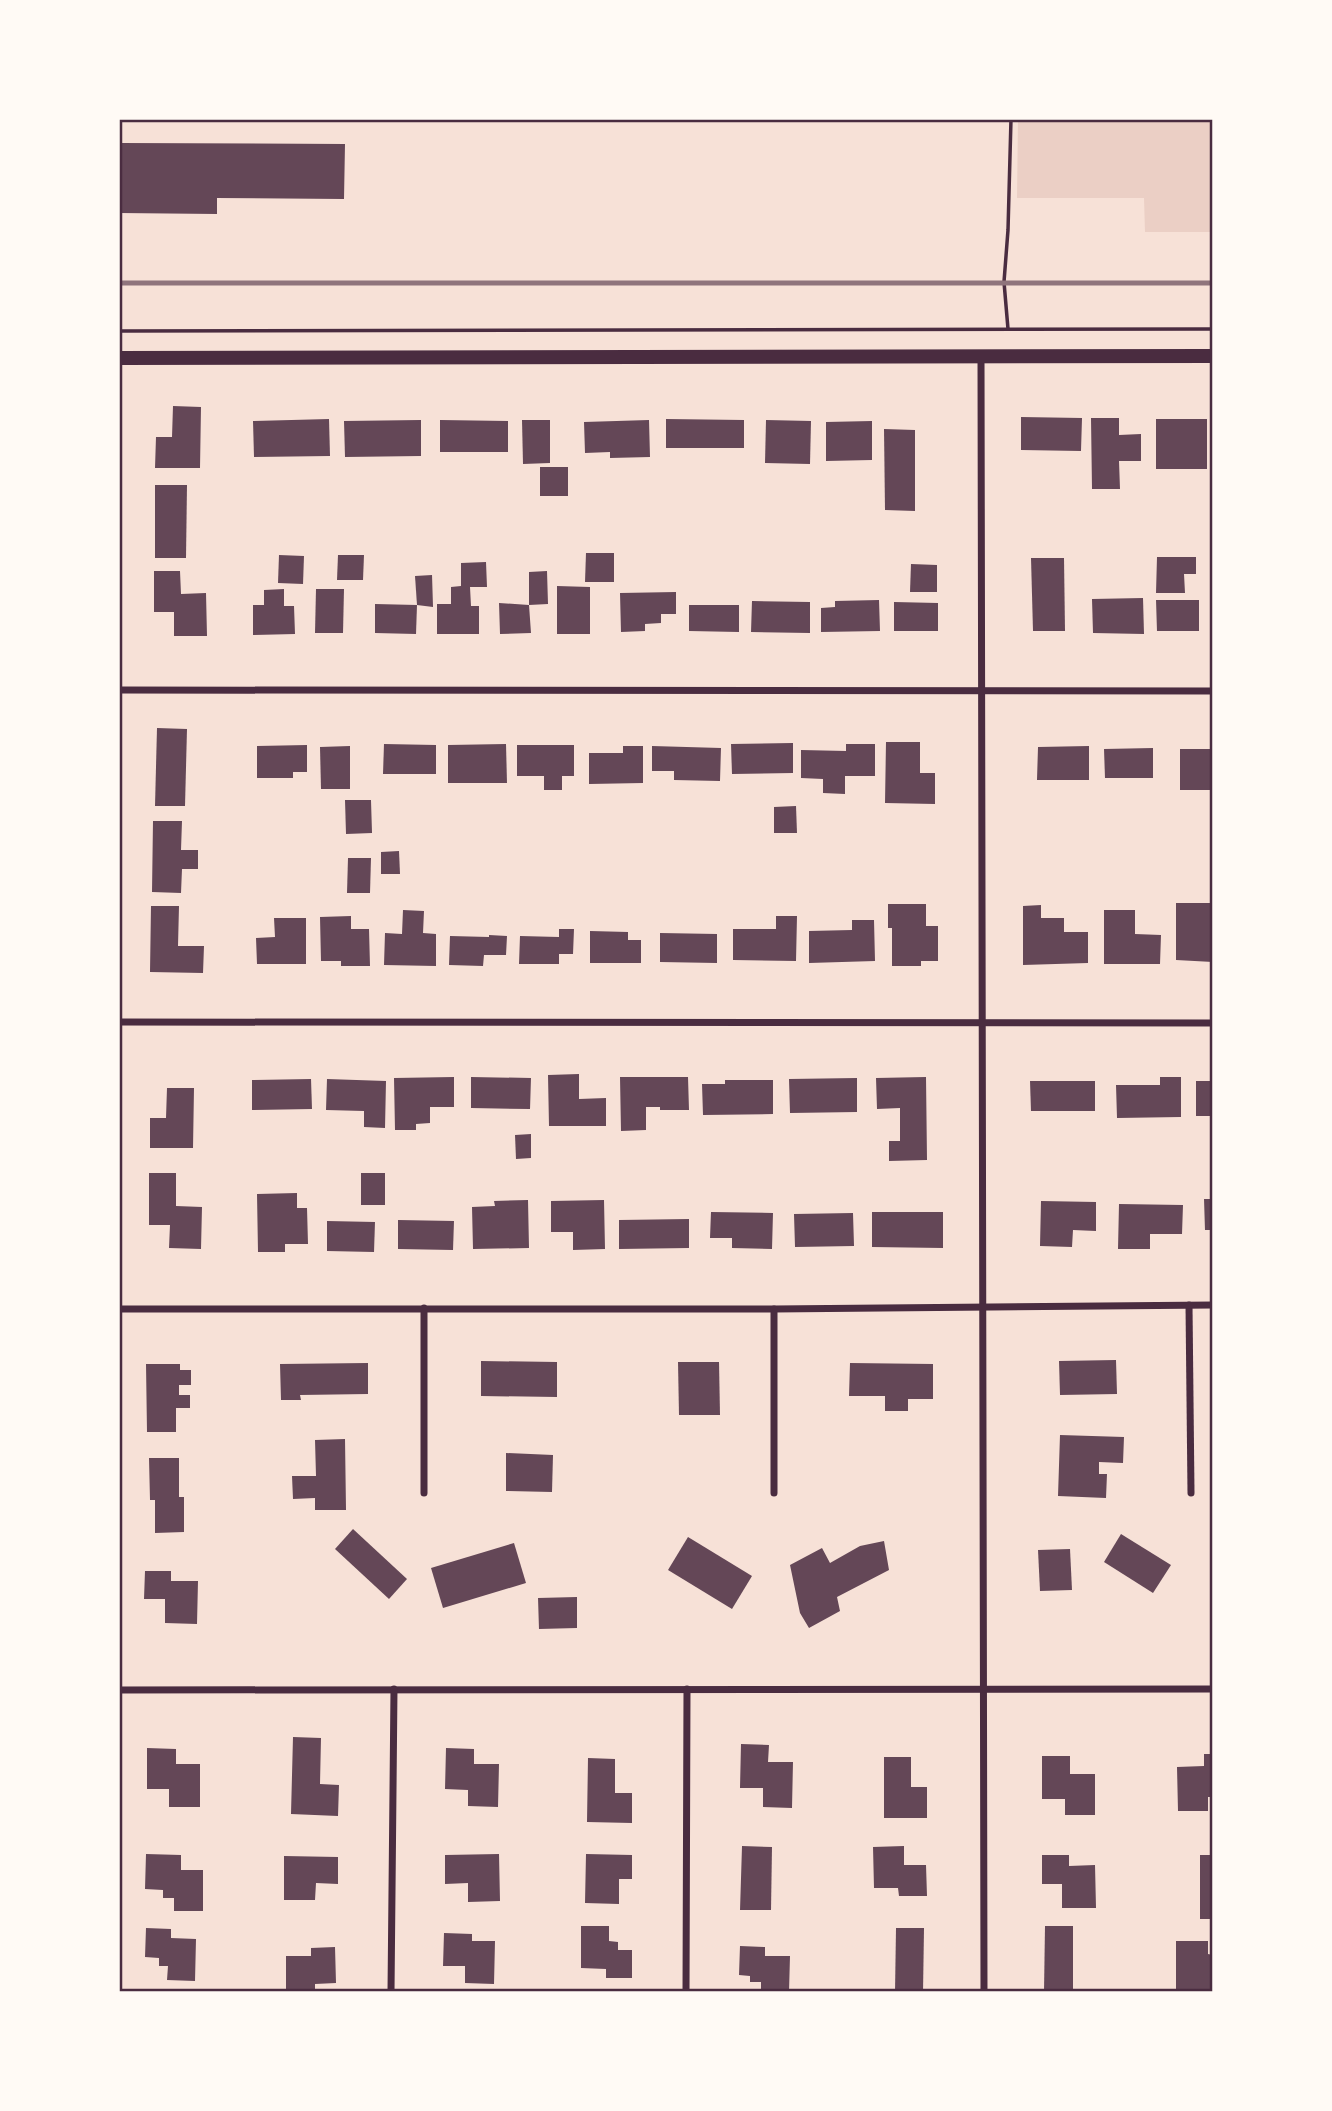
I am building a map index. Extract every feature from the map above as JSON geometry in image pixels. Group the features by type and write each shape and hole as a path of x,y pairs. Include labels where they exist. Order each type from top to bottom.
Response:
{"main road":[{"path":"119,358 1213,356"}],"street":[{"path":"981,357 984,1992"},
{"path":"119,690 1213,691"},
{"path":"119,1022 1213,1023"},
{"path":"1189,1305 1191,1493"},
{"path":"119,1309 774,1309 1213,1305"},
{"path":"424,1308 424,1493"},
{"path":"774,1309 774,1493"},
{"path":"391,1992 394,1689"},
{"path":"686,1992 687,1689"},
{"path":"119,1690 1213,1689"}],"path":[{"path":"1007,328 1004,282 1011,119"},
{"path":"119,331 1213,329"}],"shaded area":[{"path":"1018,119 1213,119 1213,232 1145,232 1144,198 1017,198"}],"building":[{"path":"119,143 345,144 344,199 217,198 217,214 119,213"},
{"path":"173,406 201,407 200,468 155,468 156,437 172,437"},
{"path":"1021,417 1082,418 1081,451 1021,450"},
{"path":"1091,418 1119,418 1119,435 1141,434 1141,461 1119,461 1120,489 1092,489"},
{"path":"329,419 330,456 254,457 253,421"},
{"path":"666,419 744,420 744,448 666,448"},
{"path":"1156,419 1207,419 1207,469 1156,469"},
{"path":"421,420 421,456 345,457 344,421"},
{"path":"440,420 508,421 508,452 440,452"},
{"path":"522,420 550,420 550,463 523,464"},
{"path":"649,420 650,457 610,458 610,452 585,453 584,422"},
{"path":"766,420 811,421 810,464 765,463"},
{"path":"872,421 872,460 826,461 826,422"},
{"path":"884,429 915,430 915,511 885,510"},
{"path":"540,467 568,467 568,496 540,496"},
{"path":"155,485 187,485 186,558 155,558"},
{"path":"586,553 614,553 614,582 585,582"},
{"path":"279,555 304,556 303,584 278,583"},
{"path":"338,555 364,555 363,580 337,580"},
{"path":"1157,557 1196,557 1196,574 1184,574 1185,593 1156,593"},
{"path":"1031,558 1064,558 1065,631 1033,631"},
{"path":"486,562 487,587 470,587 471,606 479,606 479,634 437,634 437,604 451,604 451,587 461,586 461,563"},
{"path":"911,564 937,565 937,592 910,592"},
{"path":"154,571 180,571 181,594 206,593 207,636 174,636 174,612 154,612"},
{"path":"547,571 548,604 529,605 529,572"},
{"path":"432,575 433,607 417,605 415,576"},
{"path":"557,586 590,587 590,634 557,634"},
{"path":"284,589 284,606 294,606 295,634 253,635 253,605 264,605 264,590"},
{"path":"316,589 344,589 343,633 315,633"},
{"path":"676,592 676,614 661,614 661,623 645,624 645,631 621,632 620,593"},
{"path":"1143,598 1144,634 1093,633 1092,599"},
{"path":"879,600 880,631 821,632 821,608 835,607 835,601"},
{"path":"1156,600 1199,600 1199,631 1157,631"},
{"path":"752,601 810,602 810,633 751,632"},
{"path":"894,602 938,603 938,631 894,631"},
{"path":"499,603 529,605 531,633 500,634"},
{"path":"375,604 417,605 416,634 375,633"},
{"path":"689,605 739,605 739,632 689,631"},
{"path":"157,728 187,729 185,806 155,806"},
{"path":"886,742 920,742 920,773 935,773 935,804 885,803"},
{"path":"793,743 793,773 732,774 731,744"},
{"path":"384,744 436,745 436,774 383,774"},
{"path":"506,744 507,783 448,783 448,745"},
{"path":"846,744 875,744 875,776 845,776 845,794 823,793 823,779 801,778 801,750 846,751"},
{"path":"307,745 307,772 293,772 293,778 257,778 257,746"},
{"path":"517,745 574,745 574,776 562,776 562,790 544,790 544,776 517,776"},
{"path":"350,746 350,789 321,789 320,747"},
{"path":"623,746 643,746 643,783 589,784 589,753 623,753"},
{"path":"652,746 721,748 720,781 674,780 674,771 652,771"},
{"path":"1089,746 1089,780 1037,780 1038,747"},
{"path":"1153,748 1153,778 1105,778 1104,749"},
{"path":"1180,749 1213,749 1213,790 1180,790"},
{"path":"345,800 371,800 372,833 346,834"},
{"path":"796,806 797,833 774,833 774,807"},
{"path":"153,821 182,821 181,850 198,850 198,869 182,869 181,893 152,892"},
{"path":"399,851 400,874 381,874 381,852"},
{"path":"348,858 371,858 370,893 347,893"},
{"path":"1176,903 1213,903 1213,962 1176,960"},
{"path":"888,904 926,904 926,926 938,926 938,961 921,961 921,966 892,966 892,928 888,928"},
{"path":"1041,905 1041,918 1064,918 1064,932 1088,932 1088,963 1023,965 1023,906"},
{"path":"151,906 179,906 178,946 204,946 203,973 150,972"},
{"path":"403,910 424,911 423,933 436,934 436,966 384,965 385,933 402,934"},
{"path":"1104,910 1135,910 1135,934 1161,935 1160,964 1104,964"},
{"path":"351,916 351,929 369,929 370,966 341,966 341,961 321,961 320,917"},
{"path":"776,916 797,916 796,961 733,960 733,929 776,929"},
{"path":"274,918 306,918 306,964 257,964 256,938 275,937"},
{"path":"852,920 874,920 875,961 809,963 809,931 852,930"},
{"path":"559,929 574,929 573,954 559,954 559,964 519,964 520,936 559,937"},
{"path":"590,931 628,932 628,940 641,940 641,963 590,963"},
{"path":"660,933 717,934 717,963 660,962"},
{"path":"450,936 507,936 506,955 484,955 483,966 449,965"},
{"path":"579,1074 579,1099 606,1098 606,1126 549,1126 548,1075"},
{"path":"454,1077 454,1107 430,1107 430,1123 416,1124 416,1130 395,1130 394,1078"},
{"path":"471,1077 531,1078 530,1109 471,1108"},
{"path":"620,1077 688,1077 689,1110 646,1107 646,1130 621,1131"},
{"path":"926,1077 927,1160 889,1161 889,1141 900,1141 900,1108 877,1109 876,1078"},
{"path":"1160,1077 1181,1077 1181,1117 1117,1118 1116,1085 1160,1085"},
{"path":"857,1078 857,1112 790,1113 789,1079"},
{"path":"311,1079 312,1109 252,1110 252,1080"},
{"path":"327,1079 386,1081 385,1128 364,1127 364,1111 326,1110"},
{"path":"725,1080 773,1080 773,1114 703,1115 702,1084 725,1084"},
{"path":"1030,1081 1095,1081 1095,1111 1031,1111"},
{"path":"1196,1081 1213,1081 1213,1116 1196,1116"},
{"path":"167,1088 194,1088 193,1148 150,1148 150,1118 166,1118"},
{"path":"531,1134 531,1158 516,1159 515,1135"},
{"path":"149,1173 176,1173 176,1206 202,1207 201,1249 169,1248 170,1225 149,1225"},
{"path":"361,1173 385,1173 385,1205 361,1205"},
{"path":"297,1193 297,1208 307,1208 308,1244 285,1244 285,1252 258,1252 257,1194"},
{"path":"1204,1199 1213,1199 1213,1230 1205,1230"},
{"path":"528,1200 529,1248 473,1249 472,1207 495,1206 494,1201"},
{"path":"604,1200 605,1249 573,1250 573,1232 551,1232 551,1201"},
{"path":"1041,1201 1096,1202 1096,1231 1073,1230 1072,1247 1040,1246"},
{"path":"1119,1204 1183,1205 1182,1234 1150,1234 1150,1249 1118,1249"},
{"path":"711,1212 773,1213 772,1249 732,1248 732,1238 710,1238"},
{"path":"872,1212 943,1212 943,1248 872,1247"},
{"path":"853,1213 854,1246 795,1247 794,1214"},
{"path":"689,1219 689,1248 619,1249 619,1220"},
{"path":"398,1220 454,1221 453,1250 398,1249"},
{"path":"327,1221 375,1222 374,1252 327,1251"},
{"path":"1116,1360 1117,1394 1060,1395 1059,1361"},
{"path":"481,1361 557,1362 557,1397 481,1396"},
{"path":"678,1362 719,1362 720,1415 679,1415"},
{"path":"368,1363 368,1394 300,1395 301,1400 281,1400 280,1364"},
{"path":"850,1363 933,1364 933,1399 908,1399 908,1411 885,1411 885,1396 849,1396"},
{"path":"146,1364 180,1364 180,1370 191,1370 191,1385 179,1385 179,1395 190,1395 190,1408 176,1408 176,1432 147,1432"},
{"path":"1060,1435 1124,1437 1123,1463 1099,1462 1099,1474 1107,1474 1106,1498 1058,1496"},
{"path":"345,1439 346,1510 315,1510 315,1498 293,1499 292,1476 316,1476 315,1440"},
{"path":"506,1453 553,1455 552,1492 506,1491"},
{"path":"149,1458 179,1458 179,1497 184,1497 184,1532 155,1533 155,1500 150,1500"},
{"path":"353,1529 407,1579 389,1599 335,1549"},
{"path":"1121,1534 1171,1565 1153,1593 1104,1562"},
{"path":"688,1537 752,1576 732,1609 668,1570"},
{"path":"884,1541 889,1570 837,1597 840,1611 809,1628 800,1613 790,1565 822,1548 830,1563 860,1546"},
{"path":"514,1543 526,1583 443,1608 431,1568"},
{"path":"1070,1549 1072,1590 1040,1591 1038,1550"},
{"path":"145,1571 171,1571 171,1581 198,1581 197,1624 165,1623 165,1599 144,1599"},
{"path":"577,1597 577,1628 539,1629 538,1598"},
{"path":"293,1737 321,1738 320,1784 339,1785 338,1816 291,1814"},
{"path":"741,1744 769,1745 768,1762 793,1762 792,1808 763,1807 763,1788 740,1788"},
{"path":"147,1748 176,1749 176,1764 200,1764 200,1807 169,1807 169,1789 147,1789"},
{"path":"446,1748 474,1749 474,1764 499,1764 498,1807 468,1806 468,1790 445,1789"},
{"path":"1204,1754 1213,1754 1213,1797 1208,1797 1208,1811 1178,1811 1177,1767 1204,1766"},
{"path":"1042,1756 1070,1756 1070,1774 1095,1774 1095,1815 1065,1815 1065,1799 1042,1799"},
{"path":"884,1757 911,1757 911,1787 927,1787 927,1818 884,1818"},
{"path":"588,1758 615,1759 615,1793 632,1793 632,1823 587,1822"},
{"path":"742,1846 772,1847 771,1910 740,1910"},
{"path":"904,1846 904,1865 926,1865 927,1896 899,1896 898,1888 874,1888 873,1847"},
{"path":"146,1854 181,1855 181,1870 203,1870 203,1911 174,1911 174,1898 163,1898 163,1890 145,1889"},
{"path":"499,1854 500,1901 468,1902 468,1883 445,1884 445,1855"},
{"path":"586,1854 632,1855 632,1879 619,1879 619,1904 585,1903"},
{"path":"1042,1855 1069,1855 1069,1866 1095,1865 1096,1908 1062,1908 1062,1884 1042,1884"},
{"path":"1200,1855 1213,1855 1213,1919 1200,1919"},
{"path":"284,1856 338,1857 338,1884 316,1883 315,1900 284,1900"},
{"path":"581,1926 609,1926 609,1941 618,1942 618,1950 632,1950 632,1978 606,1978 606,1969 581,1968"},
{"path":"1045,1926 1073,1926 1073,1992 1044,1992"},
{"path":"146,1928 171,1929 171,1938 196,1939 195,1981 167,1980 168,1966 159,1966 159,1958 145,1957"},
{"path":"896,1928 924,1928 923,1992 895,1992"},
{"path":"444,1933 472,1934 472,1941 495,1941 494,1984 465,1983 465,1966 443,1966"},
{"path":"1176,1941 1208,1941 1208,1954 1213,1955 1213,1992 1176,1991"},
{"path":"740,1946 765,1947 765,1956 790,1956 789,1992 761,1992 761,1982 750,1982 750,1976 739,1975"},
{"path":"335,1947 336,1983 315,1984 315,1992 286,1992 286,1956 311,1956 311,1948"}],"railway":[{"path":"119,283 1213,283"}]}
